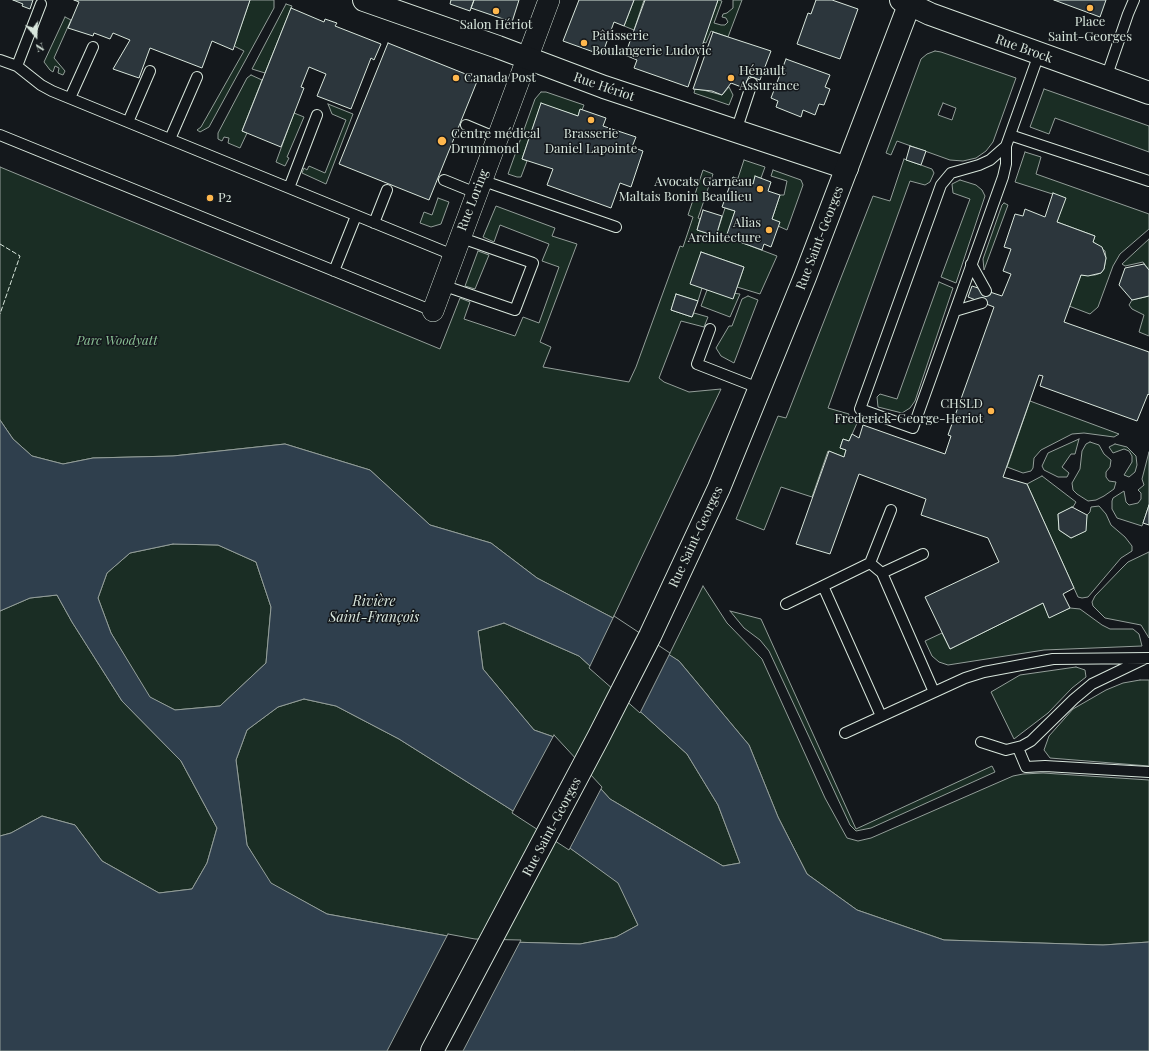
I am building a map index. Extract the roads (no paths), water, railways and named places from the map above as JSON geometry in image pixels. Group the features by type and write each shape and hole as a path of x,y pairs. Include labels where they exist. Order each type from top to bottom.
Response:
{"main road":[{"name":"Rue Hériot","path":"364,0 528,59 847,168"},
{"name":"Rue Brock","path":"907,1 930,14 1149,93"},
{"name":"Rue Saint-Georges","path":"432,1051 600,736 650,636 719,488 761,389 847,168 907,1"}],"street":[{"name":"Rue Loring","path":"433,311 478,186 528,59 549,0"}],"lane":[{"path":"1106,78 1134,0"},
{"path":"18,66 41,4"},
{"path":"70,98 93,47"},
{"path":"1006,146 990,160 979,166 951,173 941,184 860,409 913,428 1003,177 1006,164 1006,146 1039,54"},
{"path":"0,60 18,66 41,85 70,98 374,223 456,246 534,263 516,310 442,285"},
{"path":"128,122 150,71"},
{"path":"170,139 196,76"},
{"path":"736,131 752,83"},
{"path":"289,188 317,115"},
{"path":"466,125 497,138"},
{"path":"0,135 433,311"},
{"path":"1010,135 1149,181"},
{"path":"444,180 478,186 616,227"},
{"path":"374,223 387,190"},
{"path":"334,271 356,216"},
{"path":"971,264 986,290"},
{"path":"955,311 982,303"},
{"path":"710,329 697,364 761,389"},
{"path":"786,604 870,562 891,510"},
{"path":"882,573 923,554"},
{"path":"870,562 882,573 934,692"},
{"path":"823,586 881,716"},
{"path":"845,733 934,692 984,672 1029,662 1076,658 1148,658"},
{"path":"982,742 1006,750 1018,748 1031,741 1074,699 1092,684 1148,658"},
{"path":"1018,748 1026,767 1044,766 1149,772"}],"water":[{"name":"Rivière Saint-François","path":"0,420 13,439 32,456 63,464 93,458 173,456 285,444 370,470 430,525 491,543 537,578 613,618 679,661 749,745 778,817 807,874 857,910 944,940 1103,945 1149,942 1149,1051 0,1051 0,836 11,833 42,816 75,825 102,861 159,893 192,889 207,863 217,828 181,761 122,701 72,622 57,595 30,598 0,611","holes":["173,544 218,545 256,562 271,607 266,663 220,706 175,710 150,697 111,633 98,598 107,573 130,553","504,623 579,656 687,754 718,805 740,863 723,866 610,799 554,737 534,730 483,669 478,631","304,699 336,706 399,739 556,838 618,883 638,925 616,937 580,944 475,941 327,914 271,883 247,845 236,760 247,730 278,707"]}],"place":[{"name":"Place Saint-Georges","path":"1090,8"},
{"name":"Salon Hériot","path":"496,11"},
{"name":"Pâtisserie Boulangerie Ludovic","path":"584,43"},
{"name":"Canada Post","path":"456,78"},
{"name":"Hénault Assurance","path":"731,78"},
{"name":"Brasserie Daniel Lapointe","path":"591,120"},
{"name":"Centre médical Drummond","path":"442,141"},
{"name":"Avocats Garneau Maltais Bonin Beaulieu","path":"760,189"},
{"name":"P2","path":"210,198"},
{"name":"Alias Architecture","path":"769,230"},
{"name":"CHSLD Frederick-George-Heriot","path":"991,411"}],"park label":[{"name":"Parc Woodyatt","path":"117,341"}]}
